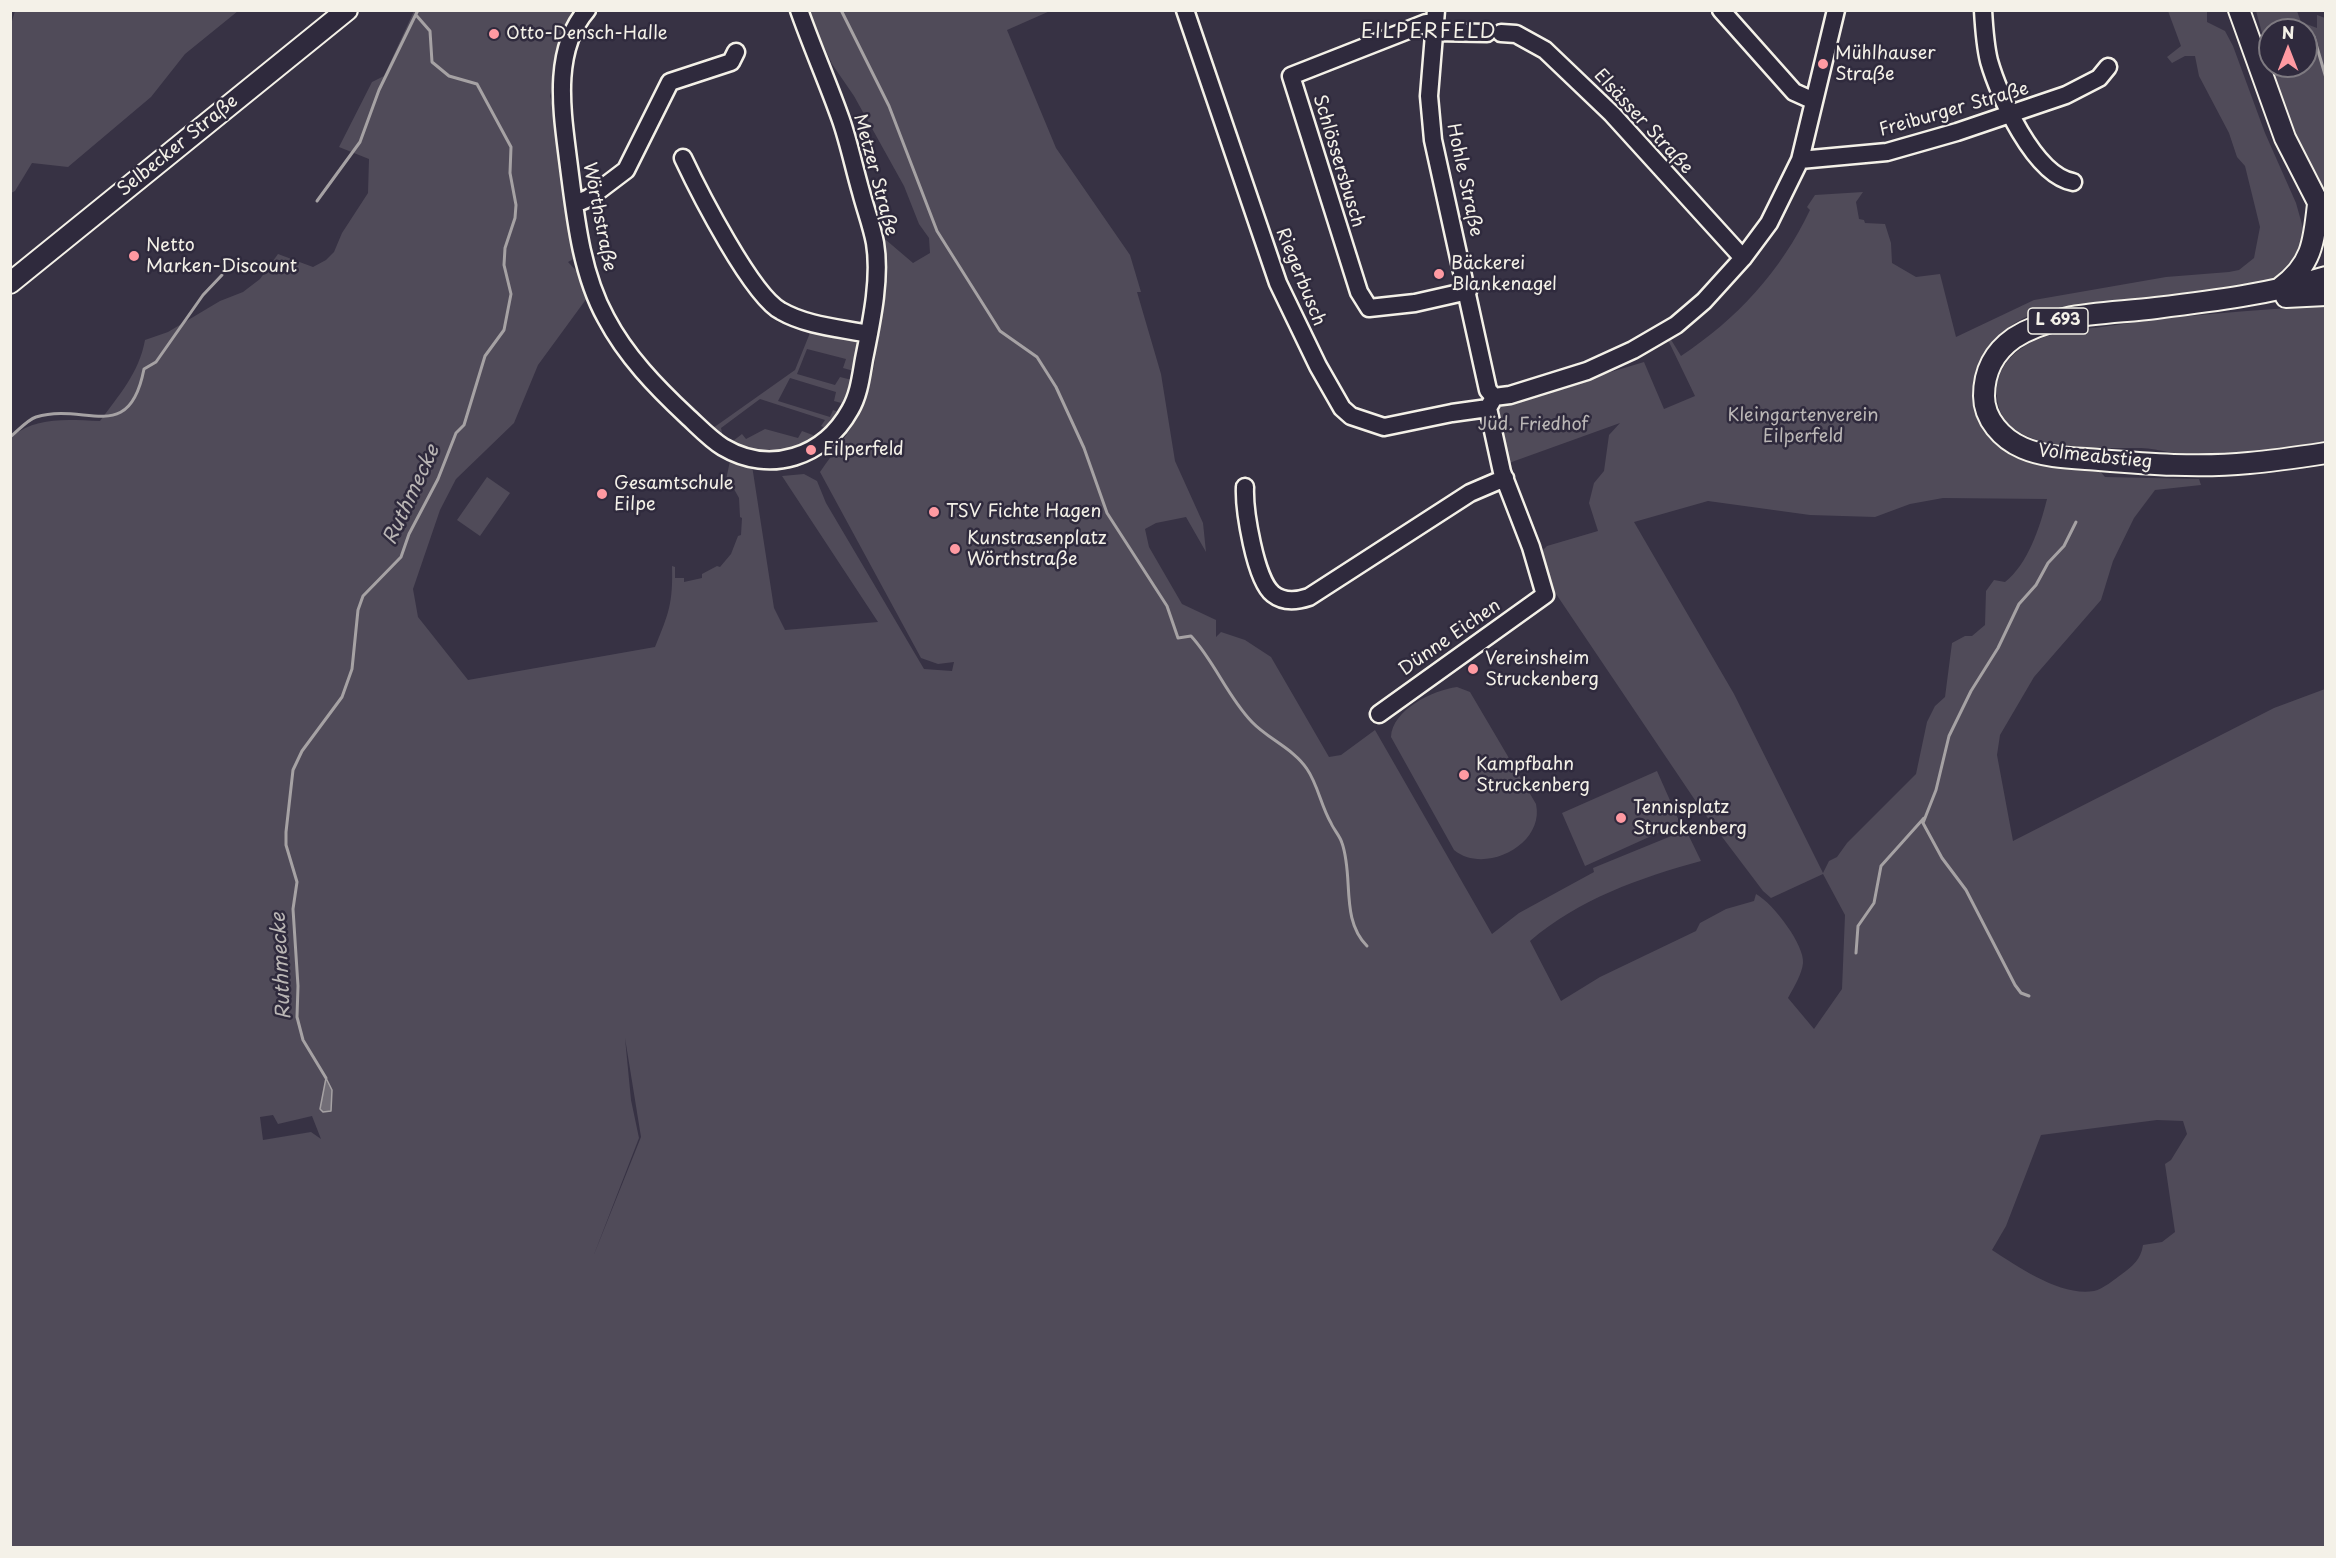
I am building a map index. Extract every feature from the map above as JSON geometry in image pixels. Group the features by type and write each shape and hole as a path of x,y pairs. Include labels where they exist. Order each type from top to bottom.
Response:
{"main road":[{"name":"Selbecker Straße","path":"10,283 347,10"},
{"path":"2241,17 2285,138 2322,211 2307,260 2297,274 2278,290"},
{"name":"Volmeabstieg","path":"2325,278 2247,296 2084,317 2034,328 2006,345 1988,368 1984,399 1987,414 1994,427 2020,447 2059,457 2204,465 2249,463 2325,453"},
{"name":"Volmeabstieg","path":"2247,296 2325,295"}],"street":[{"name":"Wörthstraße","path":"587,10 579,19 567,49 561,96 574,204 586,269 606,318 647,378 715,440 742,456 760,461 782,461 801,455 830,436 850,411 869,334"},
{"name":"Metzer Straße","path":"799,10 841,120 875,244 874,313 869,334"},
{"name":"Riegerbusch","path":"1185,10 1278,283 1318,366 1342,408 1351,416 1384,427 1491,403 1587,371 1643,345 1676,325 1704,301 1743,258 1769,223 1800,160 1836,10"},
{"path":"1721,10 1794,92 1814,101"},
{"path":"1983,10 1989,61 2010,114 2049,171 2064,180 2073,182"},
{"name":"Hohle Straße","path":"1435,22 1429,96 1432,131 1468,291 1505,478 1531,547 1545,595"},
{"name":"Elsässer Straße","path":"1435,22 1494,33 1516,34 1545,50 1612,114 1743,258"},
{"name":"Schlössersbusch","path":"1435,22 1426,23 1352,50 1291,76 1359,292 1370,308 1415,303 1468,291"},
{"path":"574,204 589,198 626,170 670,82 731,62 736,52"},
{"name":"Freiburger Straße","path":"1800,160 1887,152 2010,114 2078,89 2099,78 2108,67"},
{"path":"683,158 735,254 765,300 795,318 831,328 869,334"},
{"path":"1245,487 1245,501 1261,578 1273,594 1286,600 1309,597 1470,493 1505,478"},
{"name":"Dünne Eichen","path":"1379,714 1545,595"}],"green space":[{"path":"15,10 238,11 185,54 151,97 68,167 32,163 15,191 11,193 10,28"},
{"path":"414,11 573,11 550,96 562,142 579,256 568,262 585,280 587,298 538,365 514,423 456,479 440,510 413,589 418,617 468,680 655,647 669,608 672,566 675,567 675,578 684,578 684,582 702,578 702,574 717,566 720,567 731,554 738,536 741,535 742,518 740,517 739,498 730,482 726,480 732,451 724,448 742,434 746,439 765,429 798,438 802,431 826,440 818,447 751,459 774,608 785,630 878,622 782,476 804,474 817,481 826,503 924,669 952,671 954,662 938,664 921,658 820,472 854,422 870,386 879,321 879,234 913,263 930,253 929,238 919,224 904,186 854,96 832,64 808,11 1050,11 1007,30 1056,148 1130,255 1141,292 1137,292 1161,374 1175,461 1203,523 1206,552 1186,517 1156,523 1145,529 1149,547 1182,604 1216,620 1216,637 1221,632 1245,640 1271,657 1329,757 1341,755 1375,730 1492,934 1519,913 1594,872 1593,868 1686,830 1701,861 1633,883 1589,902 1549,926 1530,941 1561,1001 1600,977 1696,931 1700,923 1726,909 1754,901 1756,894 1779,916 1799,946 1803,963 1788,998 1814,1029 1842,989 1845,915 1823,874 1771,898 1763,891 1701,809 1550,585 1541,552 1547,546 1598,531 1589,503 1594,483 1604,471 1609,435 1620,423 1509,463 1498,406 1644,362 1664,409 1695,396 1668,340 1670,338 1681,356 1739,310 1756,292 1785,253 1810,210 1807,207 1815,195 1863,192 1856,202 1859,219 1864,220 1865,223 1885,224 1891,243 1892,263 1916,277 1940,274 1956,337 2034,300 2166,277 2239,270 2254,258 2260,227 2245,166 2237,157 2229,133 2199,76 2195,56 2185,56 2172,63 2167,57 2181,46 2168,11 2207,11 2207,22 2225,31 2233,46 2265,133 2296,203 2304,239 2293,267 2269,281 2190,294 2070,306 2039,312 2016,322 2003,332 1983,356 1976,370 1973,401 1977,418 1985,434 1997,446 2029,460 2099,470 2105,477 2199,479 2201,485 2155,490 2134,518 2113,561 2101,600 2034,677 2000,735 1997,755 2013,841 2274,708 2325,689 2325,1547 11,1548 11,437 21,430 42,422 100,421 133,373 145,340 168,332 220,301 243,292 260,279 278,254 313,267 326,260 334,252 342,233 368,193 369,159 339,147 372,82 384,76","holes":["1943,498 2047,499 2037,533 2027,555 2005,582 1994,580 1986,591 1985,625 1972,636 1965,636 1952,643 1945,697 1935,706 1927,722 1916,774 1847,843 1837,857 1829,861 1823,873 1734,694 1634,522 1708,501 1810,515 1875,517 1910,504","625,1038 641,1137 593,1257 639,1138 631,1100","273,1115 278,1124 312,1116 321,1139 311,1132 263,1140 260,1117","2157,1120 2183,1121 2187,1134 2171,1160 2165,1164 2175,1232 2162,1242 2143,1245 2133,1265 2109,1284 2094,1291 2081,1292 2055,1285 2027,1272 1992,1250 2006,1226 2041,1135"]},
{"path":"2256,11 2297,11 2300,18 2258,18"},
{"path":"2317,15 2325,18 2325,218 2285,138 2273,78 2318,78"},
{"path":"2325,306 2325,442 2216,455 2185,454 2141,448 2079,447 2056,444 2034,439 2016,430 2003,416 1997,397 1998,382 2006,363 2016,352 2042,338 2075,330 2163,319"},
{"path":"814,323 869,334 861,373 843,368 846,359 807,349 797,374 835,385 840,377 860,382 852,406 834,401 836,392 790,378 778,401 830,417 833,410 847,415 834,432 821,426 825,420 760,399 721,428 722,433 715,440 706,433 795,370"},
{"path":"487,477 510,493 480,536 457,520"},
{"name":"Kampfbahn Struckenberg","path":"1457,687 1470,692 1536,804 1536,819 1531,832 1510,852 1496,857 1481,859 1467,857 1454,850 1391,737 1398,718 1415,703 1437,692"},
{"name":"Tennisplatz Struckenberg","path":"1657,771 1680,823 1585,866 1562,813"}],"shaded area":[{"path":"326,1078 332,1090 331,1111 323,1112 320,1109"}],"waterway":[{"path":"317,201 360,142 379,90 418,10"},
{"path":"841,10 889,106 937,231 1000,331 1037,357 1056,387 1084,448 1107,513 1167,606 1178,638 1191,636 1243,712 1258,728 1302,762 1311,775 1332,826 1342,843 1347,870 1350,911 1353,923 1367,946"},
{"name":"Ruthmecke","path":"326,1078 303,1040 297,1017 298,986 293,909 297,882 286,845 293,770 302,751 342,697 352,669 358,610 363,596 401,557 409,534 438,479 456,433 464,425 485,356 504,330 511,294 504,265 505,248 515,218 516,205 510,173 511,147 477,84 449,76 432,62 430,31 416,15"},
{"path":"2318,51 2326,78"},
{"path":"10,437 36,417 54,414 103,416 116,414 128,407 137,393 144,369 156,362 203,295 222,275"},
{"path":"2029,996 2021,993 2015,985 1966,890 1942,858 1923,823 1936,790 1949,736 1971,691 1998,648 2019,604 2036,585 2048,563 2064,546 2076,522"},
{"path":"1856,953 1858,926 1874,903 1881,866 1924,818"}],"place":[{"name":"Otto-Densch-Halle","path":"494,34"},
{"name":"Mühlhauser Straße","path":"1823,64"},
{"name":"Netto Marken-Discount","path":"134,256"},
{"name":"Bäckerei Blankenagel","path":"1439,274"},
{"name":"Eilperfeld","path":"811,450"},
{"name":"Gesamtschule Eilpe","path":"602,494"},
{"name":"TSV Fichte Hagen","path":"934,512"},
{"name":"Kunstrasenplatz Wörthstraße","path":"955,549"},
{"name":"Vereinsheim Struckenberg","path":"1473,669"},
{"name":"Kampfbahn Struckenberg","path":"1464,775"},
{"name":"Tennisplatz Struckenberg","path":"1621,818"}],"district":[{"name":"EILPERFELD","path":"1429,32"}],"park label":[{"name":"Jüd. Friedhof","path":"1533,425"},
{"name":"Kleingartenverein Eilperfeld","path":"1803,426"}]}
